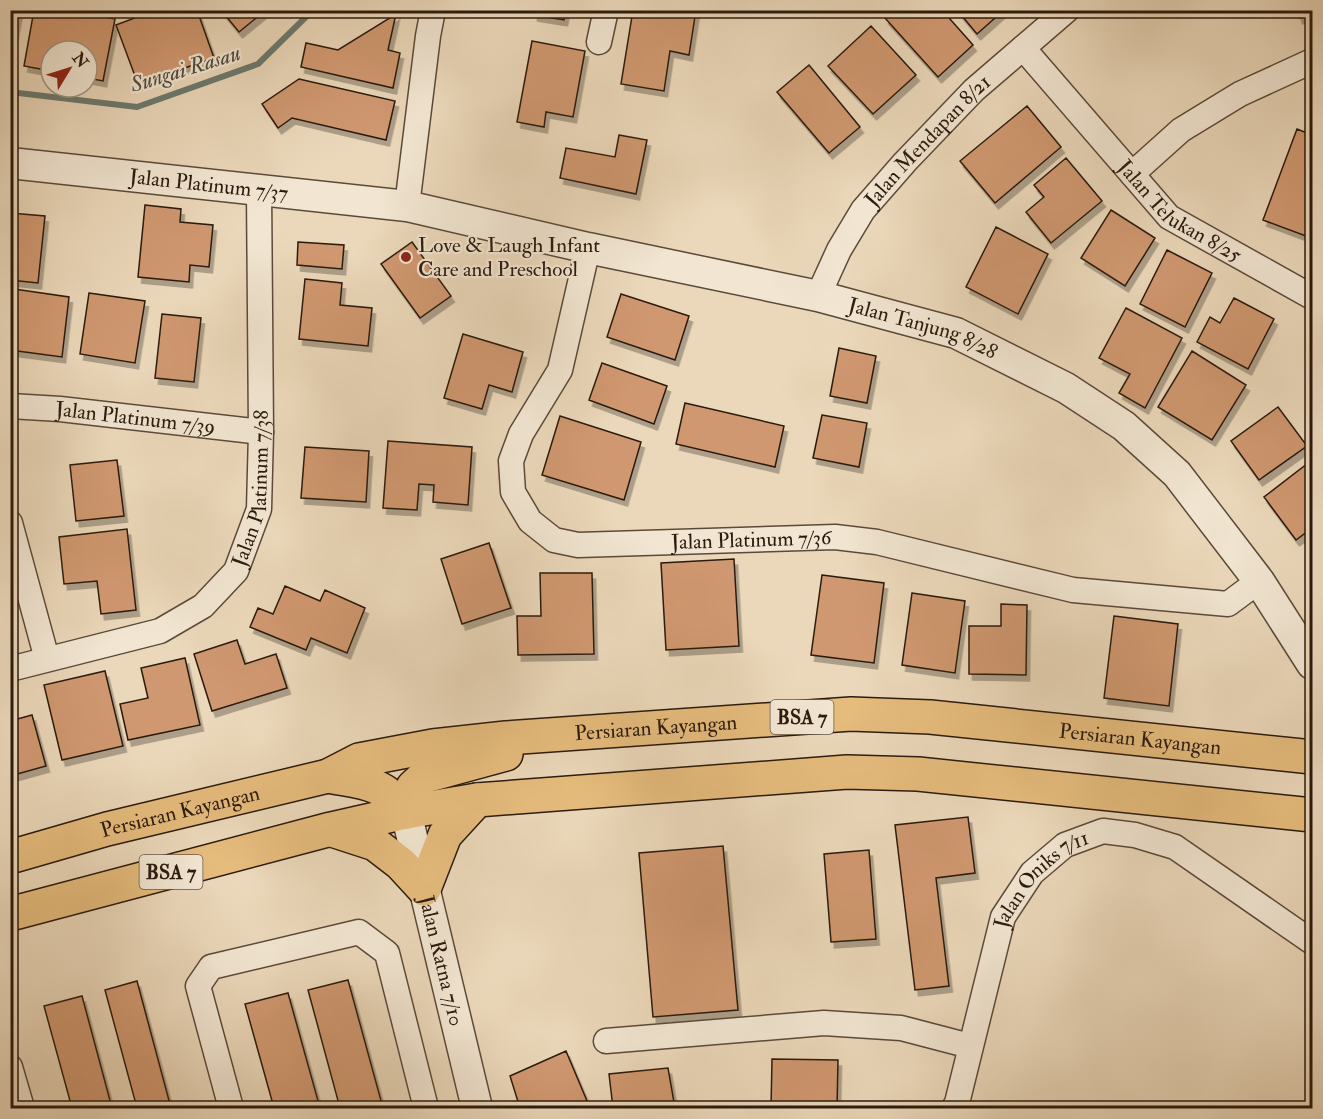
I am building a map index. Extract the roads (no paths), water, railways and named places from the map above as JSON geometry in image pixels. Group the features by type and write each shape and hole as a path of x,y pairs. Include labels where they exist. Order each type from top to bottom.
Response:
{"main road":[{"name":"Persiaran Kayangan","path":"10,857 107,829 328,776 359,760 434,746 579,732 862,714 930,717 1312,757"},
{"path":"406,812 413,787 425,776 579,732"},
{"path":"1280,754 1297,747 1312,735"},
{"name":"BSA 7","path":"10,914 331,830 406,812 477,800 847,772 918,774 1312,815"},
{"path":"328,776 373,784 387,792 406,812"},
{"path":"331,830 375,844 401,864 424,889 445,835 477,800"}],"street":[{"path":"408,206 433,10"},
{"path":"599,42 606,10"},
{"name":"Jalan Mendapan 8/21","path":"818,296 839,250 863,210 974,90 1067,10"},
{"name":"Jalan Telukan 8/25","path":"1023,48 1169,216 1312,297"},
{"path":"1132,174 1181,130 1240,94 1312,61"},
{"name":"Jalan Platinum 7/37","path":"10,163 408,206"},
{"name":"Jalan Platinum 7/38","path":"10,669 160,631 203,606 236,572 259,508 261,432 259,190"},
{"name":"Jalan Tanjung 8/28","path":"408,206 588,248 818,296 956,333 1076,394 1124,426 1177,474 1259,581 1312,664"},
{"name":"Jalan Platinum 7/36","path":"588,248 560,370 521,434 511,461 513,492 530,520 554,540 578,545 835,537 877,542 1073,590 1228,604 1259,581"},
{"name":"Jalan Platinum 7/39","path":"10,406 60,409 261,432"},
{"path":"10,523 47,659"},
{"name":"Jalan Ratna 7/10","path":"406,812 477,1108"},
{"name":"Jalan Oniks 7/11","path":"954,1108 1003,917 1032,873 1065,845 1103,831 1135,835 1175,847 1312,942"},
{"path":"231,1108 198,986 211,967 358,932 387,953 426,1108"},
{"path":"606,1041 824,1023 901,1028 970,1046"},
{"path":"10,1067 22,1108"}],"waterway":[{"name":"Sungai Rasau","path":"10,92 137,107 258,64 313,10"}],"place":[{"name":"Love & Laugh Infant Care and Preschool","path":"406,257"}]}
